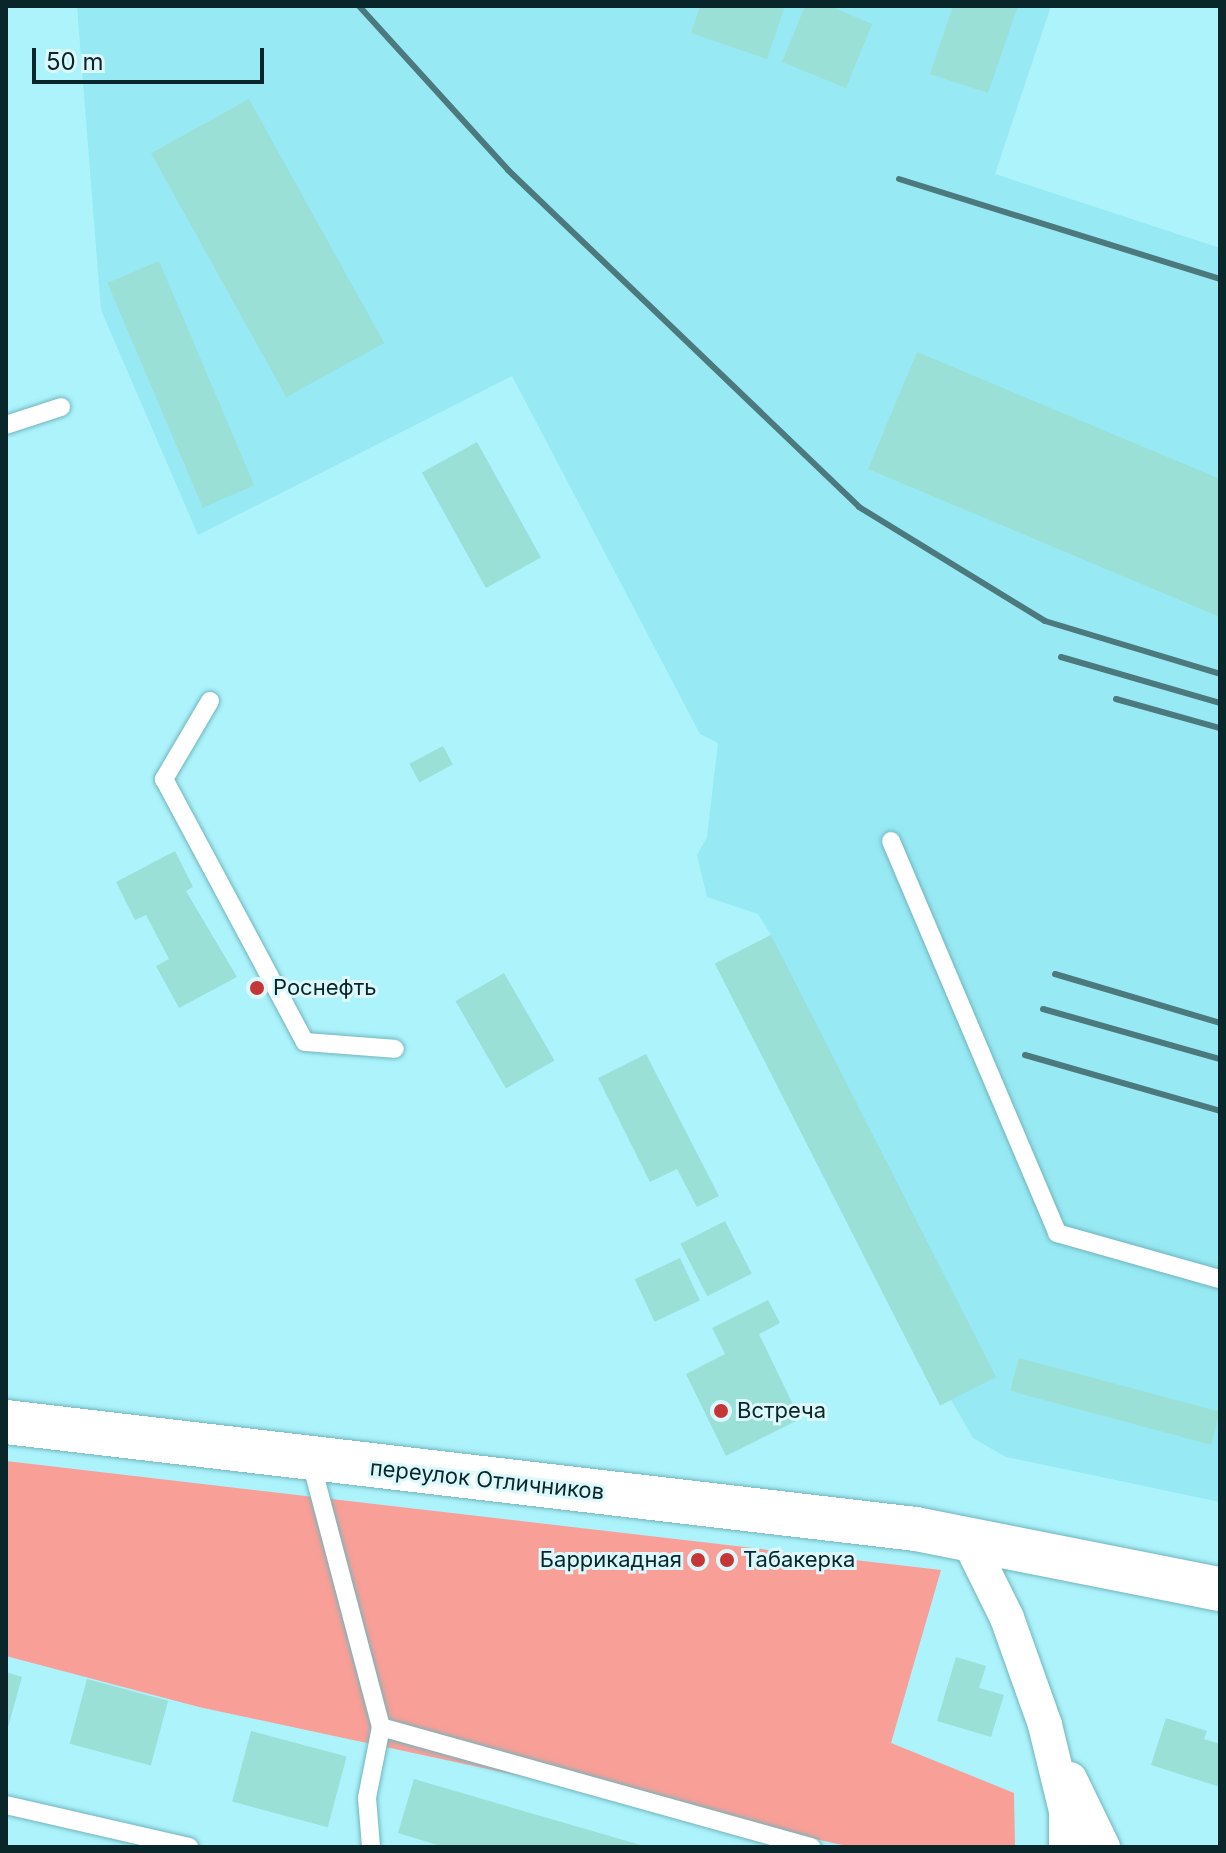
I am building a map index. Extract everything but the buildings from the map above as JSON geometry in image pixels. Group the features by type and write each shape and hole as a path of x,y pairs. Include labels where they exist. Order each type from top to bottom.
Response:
{"main road":[{"name":"переулок Отличников","path":"6,1422 311,1462 656,1497 968,1539 1220,1589"}],"street":[{"path":"968,1539 1007,1618 1045,1725 1066,1811 1066,1847"},
{"path":"1045,1725 1103,1847"}],"lane":[{"path":"6,425 61,407"},
{"path":"210,701 164,779 305,1042 395,1049"},
{"path":"891,841 1057,1233 1220,1279"},
{"path":"311,1462 381,1727 367,1798 371,1847"},
{"path":"381,1727 812,1847"},
{"path":"6,1805 189,1847"}],"shaded area":[{"path":"77,6 1051,6 995,174 1220,248 1220,1502 1006,1457 973,1438 951,1400 941,1405 715,964 771,935 758,914 707,897 697,855 707,837 718,743 700,734 512,376 198,535 101,310"},
{"path":"6,1461 941,1570 891,1743 1014,1793 1015,1847 852,1847 199,1707 6,1656"}],"railway":[{"path":"359,6 508,170 859,507 1045,621 1220,674"},
{"path":"899,179 1220,279"},
{"path":"1061,657 1220,703"},
{"path":"1116,699 1220,728"},
{"path":"1055,974 1220,1023"},
{"path":"1043,1009 1220,1059"},
{"path":"1025,1055 1220,1111"}],"place":[{"name":"Роснефть","path":"257,988"},
{"name":"Встреча","path":"721,1411"},
{"name":"Баррикадная","path":"698,1560"},
{"name":"Табакерка","path":"727,1560"}]}
